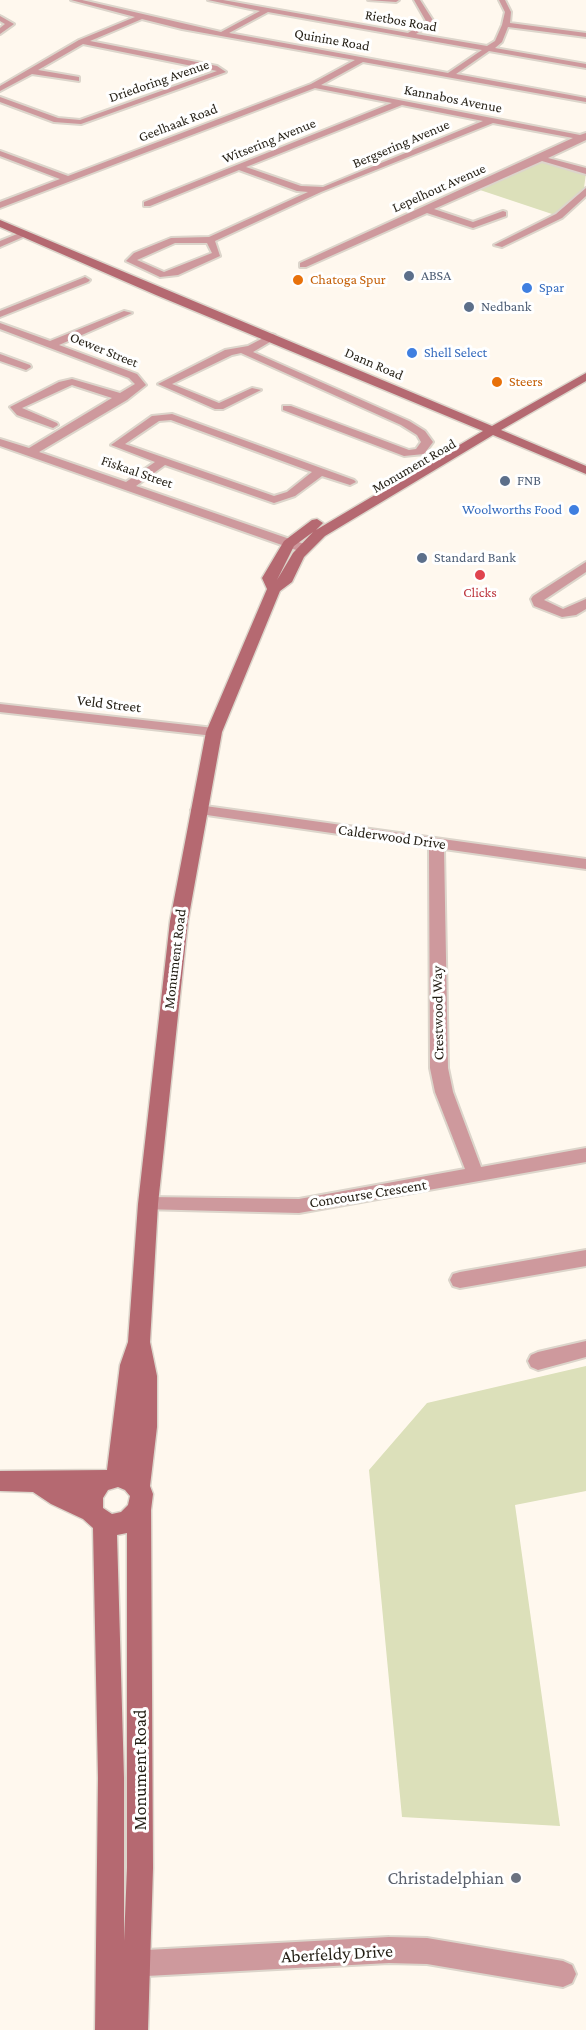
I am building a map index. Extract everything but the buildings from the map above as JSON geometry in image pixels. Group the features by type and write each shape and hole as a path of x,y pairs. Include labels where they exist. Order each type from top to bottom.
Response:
{"main road":[{"name":"Dann Road","path":"0,223 271,337 492,425 586,457"},
{"name":"Dann Road","path":"150,287 224,309 312,343 586,470"},
{"name":"Monument Road","path":"108,2030 123,1964 140,1868 124,1489 146,1418 146,1376 139,1342 148,1204 179,921 214,732 274,589 287,579 299,543 320,533 586,367"},
{"name":"Monument Road","path":"492,425 586,376"},
{"path":"0,1481 36,1481 124,1489 127,1522 111,1525 59,1497 36,1481"},
{"name":"Monument Road","path":"124,1489 91,1496 98,1517 123,1964 134,2030"}],"street":[{"name":"Quinine Road","path":"74,0 140,18 586,100"},
{"name":"Rietbos Road","path":"211,0 586,66"},
{"path":"371,0 396,0"},
{"path":"409,35 430,21 417,0"},
{"path":"450,75 498,42 506,25 508,11 502,0"},
{"path":"223,34 267,10"},
{"path":"0,18 10,24 0,32"},
{"path":"0,89 82,42 140,18"},
{"path":"506,25 586,35"},
{"name":"Driedoring Avenue","path":"0,99 57,120 81,122 222,72 212,67 82,42"},
{"name":"Geelhaak Road","path":"0,205 314,86 361,60"},
{"path":"31,71 76,79"},
{"name":"Kannabos Avenue","path":"314,86 585,137"},
{"name":"Witsering Avenue","path":"147,204 400,103"},
{"name":"Bergsering Avenue","path":"237,168 300,189 333,188 492,120"},
{"name":"Lepelhout Avenue","path":"303,265 585,137"},
{"path":"0,153 67,179"},
{"path":"541,158 586,171"},
{"name":"Bergsering Avenue","path":"210,240 319,190"},
{"path":"499,245 559,216 586,191"},
{"path":"424,209 473,225 504,214"},
{"path":"0,244 26,234"},
{"path":"174,240 210,240 217,254 175,273 158,273 131,261 137,255 174,240"},
{"path":"0,314 85,280"},
{"path":"50,345 127,313"},
{"name":"Oewer Street","path":"0,326 139,380 141,385 31,453"},
{"path":"256,390 219,406 163,385 229,352 246,349 271,337"},
{"path":"246,349 246,353 405,423 421,434 427,442 420,452 408,454 286,408"},
{"path":"0,357 26,367"},
{"path":"53,425 21,413 15,407 69,382 81,383 123,398"},
{"path":"319,472 291,494 274,500 122,448 117,443 156,418 172,417 350,482"},
{"name":"Fiskaal Street","path":"0,442 130,485 262,534 299,543"},
{"path":"130,485 162,462"},
{"path":"586,566 537,599 538,603 562,613 572,612 586,603"},
{"name":"Veld Street","path":"0,708 214,732"},
{"name":"Calderwood Drive","path":"198,810 586,864"},
{"name":"Crestwood Way","path":"436,843 439,1068 444,1092 476,1176"},
{"name":"Concourse Crescent","path":"148,1204 299,1206 586,1155"},
{"path":"460,1280 586,1258"},
{"path":"538,1361 586,1349"},
{"name":"Aberfeldy Drive","path":"123,1964 389,1950 427,1951 563,1974"}],"green space":[{"path":"541,161 586,173 584,188 555,215 477,189"},
{"path":"586,1366 586,1491 515,1505 560,1826 402,1817 369,1470 427,1403"}],"place":[{"name":"ABSA","path":"409,276"},
{"name":"Chatoga Spur","path":"298,280"},
{"name":"Spar","path":"527,288"},
{"name":"Nedbank","path":"469,307"},
{"name":"Shell Select","path":"412,353"},
{"name":"Steers","path":"497,382"},
{"name":"FNB","path":"505,481"},
{"name":"Woolworths Food","path":"574,510"},
{"name":"Standard Bank","path":"422,558"},
{"name":"Clicks","path":"480,575"},
{"name":"Christadelphian","path":"516,1878"}]}
